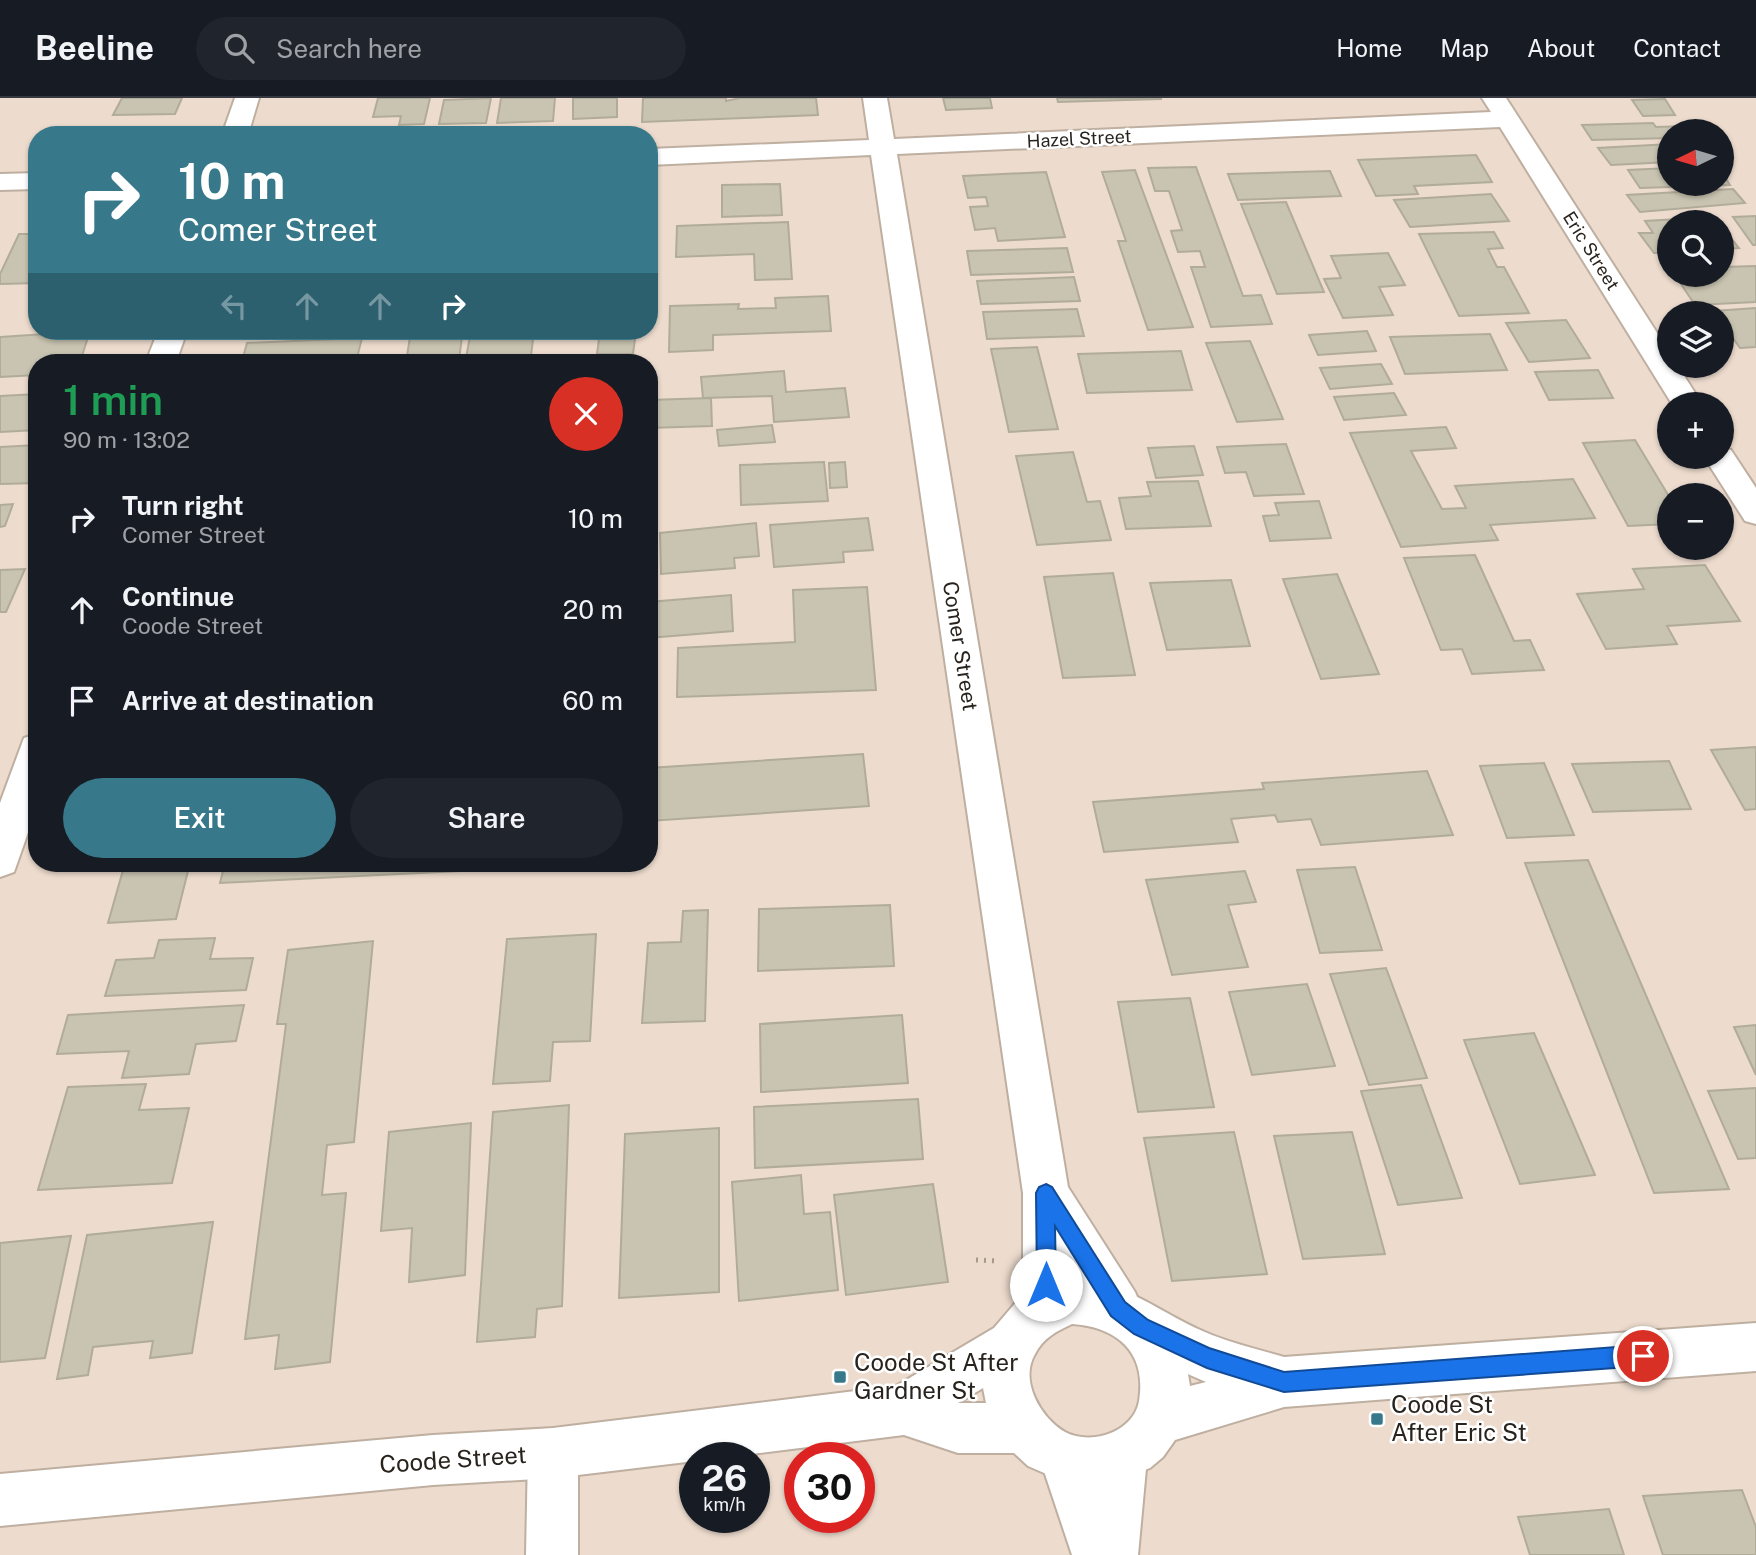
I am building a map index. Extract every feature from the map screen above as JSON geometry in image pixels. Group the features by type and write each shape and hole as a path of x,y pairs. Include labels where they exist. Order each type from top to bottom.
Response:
{"street":[{"path":"238,126 247,98"},
{"name":"Comer Street","path":"875,98 1046,1193 1047,1306"},
{"name":"Hazel Street","path":"658,157 883,148 1501,109"},
{"name":"Eric Street","path":"1501,109 1679,392"},
{"path":"0,182 28,181"},
{"path":"1728,469 1756,513"},
{"path":"0,861 28,775"},
{"name":"Comer Street","path":"1046,1193 1129,1318"},
{"path":"1129,1318 1156,1348 1164,1370 1165,1395 1159,1419 1144,1441 1122,1458 1094,1464 1065,1459 1041,1447 1023,1428 1012,1408 1006,1387 1005,1366 1010,1346 1025,1323 1047,1306 1069,1300 1094,1301 1129,1318 1207,1357 1284,1382"},
{"name":"Coode Street","path":"904,1410 951,1379 1010,1346"},
{"path":"1159,1419 1219,1404 1284,1382 1756,1347"},
{"name":"Coode Street","path":"0,1500 433,1460 553,1453 904,1410 958,1428 1023,1428"},
{"path":"552,1555 553,1453"},
{"path":"1112,1555 1122,1458"},
{"path":"1065,1459 1098,1555"}],"path":[{"path":"976,1260 1011,1262"}],"building":[{"path":"122,98 182,98 175,114 113,115"},
{"path":"378,98 430,98 424,124 399,125 401,116 373,117"},
{"path":"491,98 486,123 439,124 444,100"},
{"path":"501,98 555,98 553,121 497,123"},
{"path":"573,98 617,98 617,117 573,119"},
{"path":"643,98 726,98 726,101 740,98 816,98 818,115 642,122"},
{"path":"943,98 990,98 992,108 946,110"},
{"path":"1057,98 1161,98 1161,99 1058,102"},
{"path":"1665,99 1675,115 1643,116 1632,100"},
{"path":"1653,123 1657,127 1657,138 1592,140 1582,125"},
{"path":"1657,145 1657,163 1611,165 1598,148"},
{"path":"1476,155 1492,182 1414,186 1418,194 1376,196 1358,160"},
{"path":"1196,167 1243,296 1261,295 1272,324 1211,327 1191,267 1205,267 1200,251 1178,252 1171,231 1182,230 1169,191 1155,191 1148,168"},
{"path":"1657,169 1657,187 1640,188 1628,170"},
{"path":"1135,170 1193,327 1148,330 1118,241 1126,241 1102,172"},
{"path":"1330,171 1341,196 1238,200 1228,174"},
{"path":"1046,172 1065,237 998,241 995,228 975,230 970,207 988,206 986,197 968,198 963,176"},
{"path":"780,184 782,215 722,217 722,185"},
{"path":"1734,190 1745,203 1640,212 1627,195 1734,196"},
{"path":"1491,194 1509,221 1410,227 1394,200"},
{"path":"1286,202 1324,292 1277,294 1241,204"},
{"path":"1756,216 1756,245 1753,245 1734,217"},
{"path":"1657,220 1657,253 1654,253 1639,233 1653,233 1645,221"},
{"path":"788,222 792,279 755,280 754,254 676,257 677,226"},
{"path":"1494,232 1503,248 1488,249 1497,267 1504,267 1529,313 1459,316 1419,234"},
{"path":"19,234 28,234 28,283 0,284 0,274"},
{"path":"1067,248 1073,272 971,275 967,251"},
{"path":"1388,253 1405,285 1379,287 1393,315 1343,318 1324,279 1341,278 1331,256"},
{"path":"1756,266 1756,302 1692,301 1683,287 1734,287 1734,267"},
{"path":"1074,277 1080,301 981,304 977,281"},
{"path":"828,296 831,331 713,335 713,350 669,352 670,306 739,304 738,309 776,308 775,298"},
{"path":"1756,308 1756,347 1740,348 1734,340 1734,310"},
{"path":"1077,309 1084,336 987,339 983,312"},
{"path":"1566,320 1590,358 1529,362 1506,323"},
{"path":"1367,331 1376,351 1318,355 1309,335"},
{"path":"1490,334 1507,370 1405,374 1390,337"},
{"path":"28,335 28,340 87,340 83,354 28,354 28,375 0,377 0,337"},
{"path":"362,340 358,354 244,354 247,343"},
{"path":"410,340 462,340 460,354 407,354"},
{"path":"469,340 533,340 531,354 467,354"},
{"path":"599,340 635,340 633,354 597,354"},
{"path":"1250,341 1283,419 1237,422 1206,343"},
{"path":"1037,347 1058,429 1009,432 991,349"},
{"path":"1181,351 1192,390 1087,393 1078,354"},
{"path":"1381,364 1392,384 1330,389 1320,368"},
{"path":"1598,370 1613,398 1549,400 1535,372"},
{"path":"784,371 786,392 845,388 849,417 774,422 772,396 703,398 701,377"},
{"path":"1394,393 1406,415 1344,420 1334,397"},
{"path":"28,394 28,430 0,432 0,396"},
{"path":"711,398 712,426 658,428 658,400"},
{"path":"772,425 775,442 719,446 717,430"},
{"path":"1446,427 1456,448 1411,451 1442,509 1466,508 1455,486 1573,479 1595,518 1490,525 1498,540 1401,547 1350,433"},
{"path":"1635,440 1661,483 1657,483 1657,525 1628,526 1583,443"},
{"path":"1286,444 1304,494 1254,496 1246,472 1225,473 1217,447"},
{"path":"28,445 28,483 0,484 0,447"},
{"path":"1194,446 1203,475 1156,478 1148,448"},
{"path":"1073,452 1087,502 1100,501 1111,540 1037,545 1016,456"},
{"path":"824,462 828,501 741,505 740,465"},
{"path":"845,462 847,487 830,488 829,463"},
{"path":"1198,481 1211,526 1126,529 1119,498 1151,496 1147,482"},
{"path":"1319,501 1331,538 1270,541 1263,516 1279,515 1275,503"},
{"path":"13,504 5,526 0,527 0,505"},
{"path":"868,518 873,550 843,552 844,562 774,567 770,525"},
{"path":"756,523 759,556 734,558 735,568 661,574 660,533"},
{"path":"1475,555 1514,641 1530,640 1544,670 1472,674 1462,649 1441,650 1404,558"},
{"path":"1705,565 1740,621 1667,626 1677,644 1606,649 1577,594 1644,589 1633,569"},
{"path":"25,569 6,612 0,612 0,570"},
{"path":"1113,573 1135,675 1063,678 1044,577"},
{"path":"1337,574 1379,674 1321,679 1283,579"},
{"path":"1231,580 1250,646 1167,650 1150,583"},
{"path":"867,587 876,690 677,697 678,648 795,642 793,590"},
{"path":"731,595 733,631 658,637 658,601"},
{"path":"1756,747 1756,809 1745,810 1711,750"},
{"path":"863,754 869,806 658,820 658,767"},
{"path":"1669,761 1691,809 1593,812 1572,764"},
{"path":"1544,763 1574,835 1507,838 1480,766"},
{"path":"1427,771 1453,835 1321,845 1311,819 1278,822 1275,815 1231,819 1238,842 1104,852 1093,802 1264,789 1262,783"},
{"path":"1588,860 1729,1189 1654,1193 1525,863"},
{"path":"1355,867 1382,950 1320,953 1297,870"},
{"path":"1245,871 1256,902 1228,905 1248,967 1172,975 1146,880"},
{"path":"122,872 188,872 176,919 108,923"},
{"path":"223,872 440,872 220,883"},
{"path":"890,905 894,966 758,971 759,909"},
{"path":"708,910 705,1021 642,1023 648,943 681,942 683,911"},
{"path":"596,934 590,1041 553,1042 550,1081 493,1084 507,939"},
{"path":"215,938 210,959 253,958 246,990 105,996 116,960 154,958 159,940"},
{"path":"373,941 354,1142 327,1145 322,1195 346,1193 330,1362 275,1369 279,1335 245,1339 286,1024 277,1024 288,950"},
{"path":"1386,968 1427,1078 1369,1085 1330,974"},
{"path":"1307,984 1335,1066 1252,1075 1229,992"},
{"path":"1190,998 1214,1107 1138,1112 1118,1002"},
{"path":"244,1005 236,1041 196,1044 189,1074 122,1078 129,1051 57,1054 68,1015"},
{"path":"902,1015 908,1083 761,1092 760,1024"},
{"path":"1756,1025 1756,1075 1734,1027"},
{"path":"1534,1033 1595,1175 1520,1184 1464,1040"},
{"path":"146,1084 139,1110 189,1108 172,1183 38,1190 68,1087"},
{"path":"1421,1085 1462,1198 1398,1205 1361,1091"},
{"path":"1756,1088 1756,1158 1738,1159 1708,1091"},
{"path":"918,1099 923,1159 755,1168 754,1107"},
{"path":"569,1105 562,1306 537,1309 535,1337 477,1342 493,1112"},
{"path":"471,1123 465,1275 409,1282 412,1228 381,1231 389,1132"},
{"path":"719,1128 719,1292 619,1298 625,1134"},
{"path":"1234,1132 1267,1274 1172,1281 1144,1138"},
{"path":"1352,1132 1385,1254 1303,1259 1274,1136"},
{"path":"801,1175 804,1214 830,1212 838,1290 739,1301 732,1182"},
{"path":"933,1184 948,1282 846,1295 834,1195"},
{"path":"213,1222 192,1353 150,1358 153,1341 93,1347 88,1375 57,1379 87,1235"},
{"path":"71,1236 45,1358 0,1362 0,1243"},
{"path":"1742,1490 1756,1527 1756,1555 1663,1555 1643,1496"},
{"path":"1609,1509 1624,1555 1530,1555 1518,1517"}],"place":[{"name":"Coode St After Gardner St","path":"840,1377"},
{"name":"Coode St After Eric St","path":"1377,1419"}],"route":[{"path":"1046,1285 1046,1193 1118,1309 1141,1327 1207,1357 1284,1382 1643,1356"}]}
